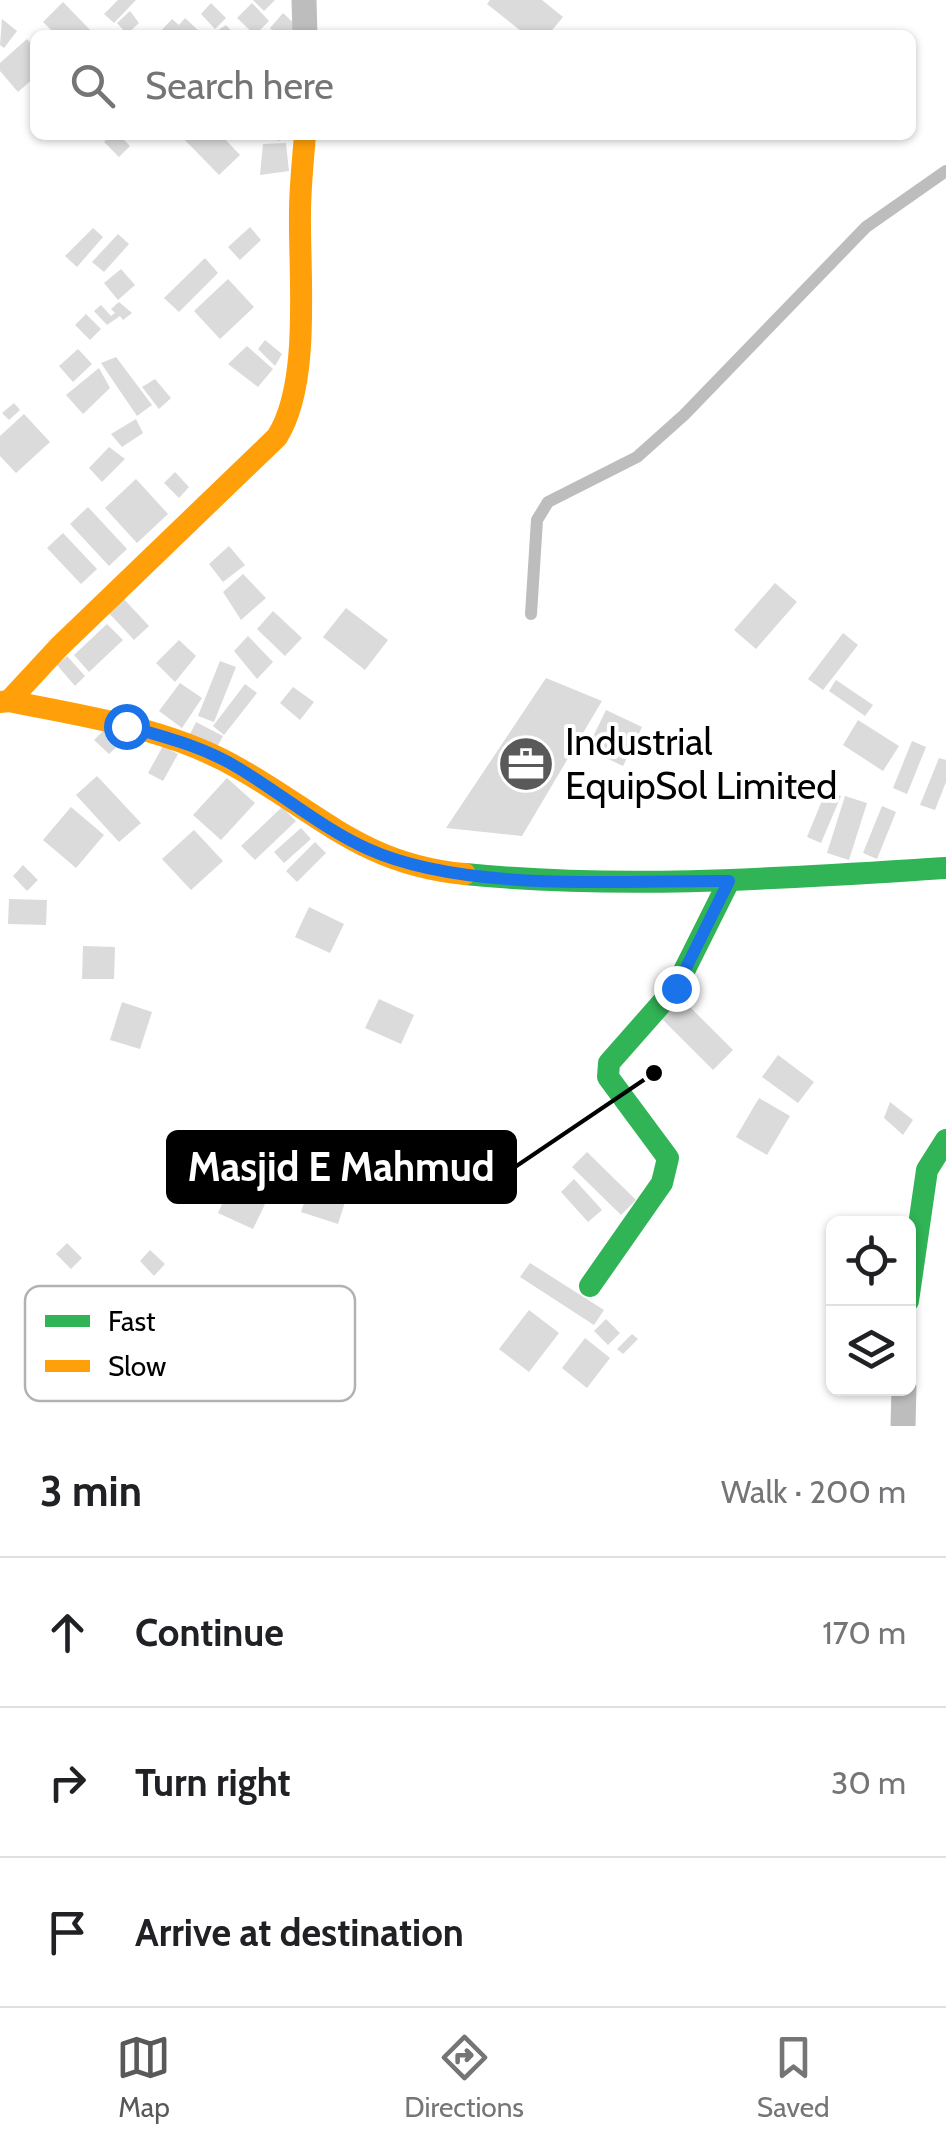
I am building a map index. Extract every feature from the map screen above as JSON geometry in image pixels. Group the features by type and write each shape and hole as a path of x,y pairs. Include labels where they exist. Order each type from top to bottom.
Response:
{"street":[{"path":"304,0 305,30"},
{"path":"5,701 276,437 289,418 303,308 300,213 305,140"},
{"path":"5,701 126,726 184,743 237,767 326,827 370,850 430,870 514,879 729,881 946,868"},
{"path":"590,1286 662,1183 668,1158 608,1077 609,1063 676,988 729,881"},
{"path":"916,1245 927,1170 946,1140"},
{"path":"903,1426 904,1396"}],"lane":[{"path":"532,614 537,520 548,502 637,457 684,415 866,227 946,171"}],"building":[{"path":"118,0 136,0 114,23 104,14"},
{"path":"253,0 275,0 264,11"},
{"path":"490,0 542,0 563,17 552,30 520,30 487,4"},
{"path":"63,2 90,30 51,30 43,22"},
{"path":"211,3 226,18 215,29 201,14"},
{"path":"252,3 269,21 260,30 250,30 237,18"},
{"path":"130,11 139,23 131,30 123,30 117,23"},
{"path":"283,13 301,30 272,30"},
{"path":"185,18 198,30 162,30 172,19 179,25"},
{"path":"2,19 17,31 4,48 0,45"},
{"path":"27,39 30,42 30,81 18,92 0,71 0,63"},
{"path":"124,140 130,146 119,157 104,142"},
{"path":"185,140 226,140 240,155 219,175"},
{"path":"286,143 289,171 260,175 263,144"},
{"path":"250,227 261,240 240,260 228,247"},
{"path":"93,228 103,237 77,267 65,256"},
{"path":"118,234 129,244 104,272 92,262"},
{"path":"205,258 218,273 179,312 164,298"},
{"path":"121,269 135,285 118,300 104,283"},
{"path":"228,279 254,307 220,339 194,311"},
{"path":"119,302 132,313 123,320 120,316 107,325 94,311 101,305 111,316 115,313 111,309"},
{"path":"86,314 101,329 90,340 75,325"},
{"path":"265,340 282,354 275,366 258,349"},
{"path":"247,346 273,369 258,387 228,364"},
{"path":"78,349 92,364 73,382 59,366"},
{"path":"116,357 152,405 137,416 101,363"},
{"path":"99,368 110,388 83,414 66,395"},
{"path":"155,379 171,398 159,409 142,387"},
{"path":"14,403 20,410 9,420 2,413"},
{"path":"24,414 50,442 16,473 0,456 0,436"},
{"path":"136,419 143,433 122,447 111,434"},
{"path":"109,447 125,459 102,482 89,468"},
{"path":"175,472 189,487 179,498 164,483"},
{"path":"136,479 168,514 137,543 105,508"},
{"path":"88,507 127,549 109,566 70,524"},
{"path":"63,533 97,569 81,584 47,548"},
{"path":"229,546 245,565 223,582 209,564"},
{"path":"243,574 266,598 241,620 223,592"},
{"path":"775,583 797,602 756,649 734,630"},
{"path":"122,597 149,626 134,640 107,611"},
{"path":"346,608 388,640 365,670 323,637"},
{"path":"273,611 302,638 285,656 257,629"},
{"path":"107,624 123,640 89,672 74,655"},
{"path":"843,633 858,645 823,690 808,679"},
{"path":"248,636 273,662 257,679 234,651"},
{"path":"179,640 196,656 175,682 156,663"},
{"path":"67,656 85,676 75,686 57,665"},
{"path":"220,661 236,667 214,722 198,716"},
{"name":"Industrial EquipSol Limited","path":"546,678 602,701 522,836 446,828"},
{"path":"836,680 873,705 865,716 829,691"},
{"path":"180,683 202,698 182,728 159,711"},
{"path":"245,684 257,693 224,735 213,726"},
{"path":"293,687 314,702 300,720 280,703"},
{"path":"606,710 642,727 623,766 587,749"},
{"path":"858,720 899,746 883,771 843,745"},
{"path":"196,722 223,736 215,751 188,738"},
{"path":"105,729 120,744 109,754 94,740"},
{"path":"912,741 926,747 907,794 893,788"},
{"path":"163,746 178,754 163,781 148,773"},
{"path":"939,758 946,760 946,782 935,810 920,805"},
{"path":"97,776 141,823 119,842 76,795"},
{"path":"227,778 255,803 221,840 193,815"},
{"path":"826,791 841,796 821,843 807,837"},
{"path":"845,796 867,803 849,860 827,853"},
{"path":"882,806 896,812 877,859 863,853"},
{"path":"71,807 104,835 76,868 43,840"},
{"path":"282,807 296,821 255,860 241,846"},
{"path":"301,828 311,839 284,863 274,852"},
{"path":"194,830 223,861 191,890 162,859"},
{"path":"315,842 326,853 297,882 286,871"},
{"path":"23,865 38,880 27,891 13,876"},
{"path":"9,899 47,900 46,925 8,924"},
{"path":"309,907 344,924 330,953 295,937"},
{"path":"83,946 115,947 114,979 82,979"},
{"path":"681,998 733,1050 713,1070 661,1018"},
{"path":"379,999 414,1015 401,1044 365,1028"},
{"path":"122,1002 152,1012 140,1049 110,1040"},
{"path":"778,1055 814,1082 798,1103 762,1077"},
{"path":"759,1098 790,1116 767,1155 736,1137"},
{"path":"890,1102 913,1120 903,1135 884,1118"},
{"path":"587,1152 636,1200 621,1215 572,1167"},
{"path":"574,1179 602,1210 588,1222 561,1192"},
{"path":"311,1181 348,1193 338,1224 301,1212"},
{"path":"231,1184 267,1200 253,1229 218,1213"},
{"path":"67,1243 82,1258 71,1269 56,1254"},
{"path":"150,1250 165,1264 154,1276 140,1261"},
{"path":"530,1263 604,1310 594,1325 520,1277"},
{"path":"529,1310 559,1333 529,1372 499,1349"},
{"path":"606,1319 620,1333 608,1345 594,1331"},
{"path":"632,1334 638,1339 623,1354 617,1349"},
{"path":"585,1338 610,1358 587,1388 562,1368"}],"traffic: fast":[{"path":"465,874 645,882 946,868"},
{"path":"590,1286 662,1183 668,1158 608,1077 609,1063 676,987 729,881"},
{"path":"916,1246 927,1170 946,1140"}],"traffic: slow":[{"path":"9,701 59,647 277,437 288,415 299,359 300,203 305,140"},
{"path":"0,702 97,719 184,743 238,768 370,849 430,869 465,874"}],"place":[{"name":"Industrial EquipSol Limited","path":"526,764"},
{"name":"Masjid E Mahmud","path":"654,1073"}],"route":[{"path":"126,726 184,743 237,767 326,827 370,850 430,870 514,879 729,881 676,988"}]}
